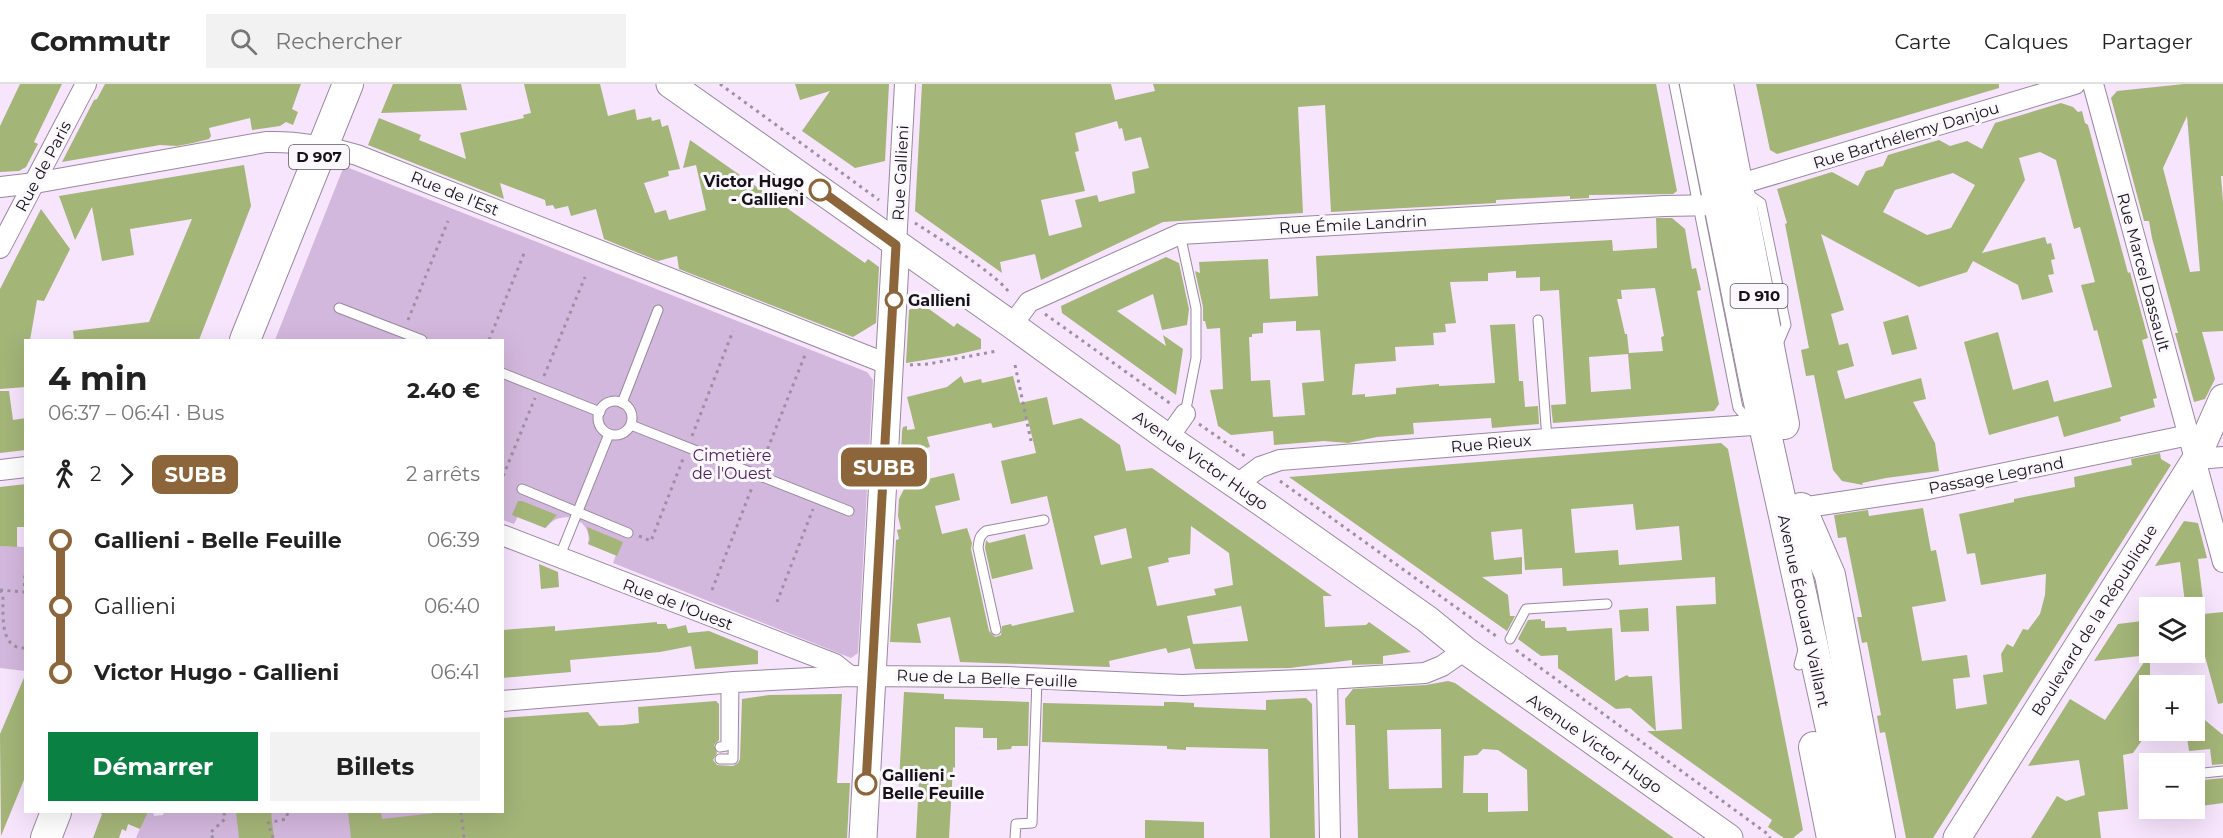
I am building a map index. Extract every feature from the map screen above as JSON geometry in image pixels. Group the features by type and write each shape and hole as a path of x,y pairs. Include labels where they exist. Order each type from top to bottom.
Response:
{"main road":[{"name":"D 907","path":"245,339 348,84"},
{"name":"Avenue Édouard Vaillant","path":"1695,84 1755,384 1855,838"},
{"name":"Avenue Édouard Vaillant","path":"1718,84 1718,199 1772,359 1816,576 1855,838"},
{"name":"Avenue Édouard Vaillant","path":"1755,384 1753,425 1832,838"},
{"name":"Avenue Édouard Vaillant","path":"1801,507 1830,575 1880,838"}],"street":[{"name":"Rue de Paris","path":"0,248 86,84"},
{"name":"Avenue Victor Hugo","path":"670,84 1168,438 1418,612 1466,650 1729,838"},
{"name":"Rue Gallieni","path":"864,838 861,676 875,634 905,84"},
{"name":"Rue Barthélemy Danjou","path":"1718,199 2075,84"},
{"name":"Rue Marcel Dassault","path":"2093,84 2193,447 2218,520 2223,562"},
{"name":"Rue de l'Est","path":"0,187 35,183 266,142 294,141 323,146 357,154 890,365"},
{"name":"Rue Émile Landrin","path":"1012,325 1029,302 1180,234 1652,207 1718,199"},
{"name":"Boulevard de la République","path":"1957,838 2223,398"},
{"path":"1168,438 1185,414"},
{"name":"Rue Rieux","path":"1236,485 1260,467 1280,460 1753,425"},
{"name":"Passage Legrand","path":"1801,507 2193,447 2223,457"},
{"path":"0,470 24,467"},
{"name":"Rue de l'Ouest","path":"504,536 861,676"},
{"name":"Rue de La Belle Feuille","path":"504,701 730,682 1005,671 1037,679 1182,685 1327,680 1425,673 1442,666 1466,650"},
{"path":"1327,680 1330,838"}],"lane":[{"name":"Avenue Édouard Vaillant","path":"1674,84 1718,199 1738,408 1753,425"},
{"path":"1180,234 1196,308 1196,358 1185,414"},
{"path":"339,308 419,339"},
{"path":"622,403 658,310"},
{"path":"1538,320 1546,439"},
{"path":"504,374 600,412"},
{"path":"609,402 622,403 631,412 631,425 622,434 609,434 600,425 600,412 609,402"},
{"path":"631,425 849,511"},
{"path":"559,558 609,434"},
{"path":"522,489 628,533"},
{"path":"996,630 978,548 981,534 986,531 1044,520"},
{"path":"1510,639 1526,609 1607,604"},
{"path":"1799,665 1808,630"},
{"path":"1015,838 1016,824 1032,823 1037,679"},
{"path":"720,747 726,747 730,682"},
{"path":"720,759 734,759 730,682"},
{"path":"2205,773 2223,771"}],"path":[{"path":"403,333 448,221"},
{"path":"489,339 525,251"},
{"path":"890,365 928,364 997,351"},
{"path":"1015,365 1031,441"},
{"path":"777,602 818,498"},
{"path":"0,590 24,592"},
{"path":"0,590 3,596 3,636 8,644 17,649 24,648"},
{"path":"213,838 210,833 225,819 224,813"},
{"path":"273,838 268,823 285,819 288,813"},
{"path":"461,813 464,838"}],"green space":[{"name":"Cimetière de l'Ouest","path":"344,166 867,372 873,380 858,653 851,658 613,563 616,555 588,544 586,528 574,519 559,518 546,528 518,516 514,524 504,520 504,339 275,339"},
{"path":"0,546 24,547 24,671 0,668"},
{"path":"147,813 153,813 154,816 164,813 476,813 479,838 136,838"}],"building":[{"path":"20,84 62,84 34,142 38,144 26,167 19,171 0,172 0,126"},
{"path":"105,84 301,84 292,109 298,112 293,125 286,122 280,126 252,130 250,118 209,128 211,136 209,139 193,143 177,146 160,145 62,162 94,100 97,99"},
{"path":"393,84 461,84 467,110 381,113"},
{"path":"524,84 600,84 608,116 635,109 637,120 651,117 652,121 660,119 662,127 668,125 680,169 668,171 669,176 644,183 655,213 666,210 669,220 706,210 696,165 683,168 690,140 865,263 868,259 879,267 876,323 853,337 679,269 677,256 658,261 604,239 596,209 571,216 568,206 555,209 553,205 546,206 545,200 500,183 504,199 368,145 379,118 421,135 419,140 466,159 460,133 524,118 523,115 531,113"},
{"path":"795,84 889,84 885,161 855,168 802,131 830,91 800,100"},
{"path":"922,84 1111,84 1115,100 1155,91 1153,84 1656,84 1677,191 1673,194 1589,195 1589,198 1570,199 1570,196 1551,197 1496,200 1496,203 1331,212 1325,105 1298,107 1303,213 1163,222 1041,280 1035,254 1000,262 1002,273 915,211","holes":["1117,121 1119,129 1122,128 1125,141 1141,137 1149,168 1132,172 1135,193 1099,202 1097,195 1075,200 1082,227 1049,236 1041,200 1085,191 1075,152 1079,151 1075,133"]},
{"path":"1756,84 1999,84 1999,88 1777,154 1770,150"},
{"path":"2184,84 2223,84 2223,176 2221,176 2223,331 2202,332 2215,379 2205,399 2194,402 2149,221 2144,221 2111,98 2117,91","holes":["2187,116 2200,271 2190,272 2163,168"]},
{"path":"2061,103 2073,107 2078,112 2082,111 2085,123 2088,125 2148,338 2142,340 2157,398 2153,399 2155,407 2120,417 2121,421 2064,437 2058,416 1989,435 1964,342 1998,332 2013,390 2048,380 2054,402 2112,387 2097,330 2094,331 2081,285 2095,282 2080,227 2074,229 2056,160 2040,152 2019,158 2025,180 1982,253 2045,237 2047,244 2051,243 2055,259 2051,260 2054,274 2048,275 2053,292 2022,300 2018,285 1973,261 1967,272 1919,287 1821,234 1844,310 1831,314 1839,345 1848,343 1854,366 1837,371 1845,399 1921,378 1926,399 1913,402 1935,443 1939,471 1886,478 1862,483 1863,485 1842,481 1833,470 1814,375 1806,376 1801,350 1809,348 1785,224 1787,223 1777,189 1832,172 1858,186 1866,171 1883,166 1888,155 1939,140 1950,146 1967,141 1982,149 1995,123","holes":["1953,173 1975,185 1951,228 1927,235 1883,212 1895,190"]},
{"path":"244,165 251,206 199,339 74,339 73,331 149,322 192,219 130,229 134,255 102,261 92,207 75,240 59,196"},
{"path":"41,209 70,249 44,301 37,300 30,339 24,339 24,387 0,389 0,289"},
{"path":"1656,218 1672,218 1685,229 1692,269 1696,268 1701,290 1697,291 1719,404 1714,411 1553,423 1551,405 1566,404 1559,290 1540,291 1540,277 1516,278 1516,271 1488,273 1488,281 1450,282 1456,323 1445,324 1446,332 1433,333 1434,345 1395,347 1396,361 1355,364 1352,395 1365,394 1365,397 1396,394 1396,388 1439,384 1439,386 1495,383 1490,325 1515,324 1519,381 1523,381 1525,407 1538,406 1539,424 1492,428 1491,418 1413,423 1414,434 1377,437 1348,443 1324,441 1274,445 1273,431 1231,435 1218,426 1210,390 1223,389 1220,328 1207,329 1203,321 1203,307 1195,271 1200,273 1199,262 1268,259 1270,299 1318,296 1316,256 1612,240 1613,251 1657,248","holes":["1655,288 1664,336 1661,337 1663,351 1629,353 1627,334 1625,334 1617,299 1622,299 1621,290","1296,321 1296,331 1320,330 1324,381 1302,383 1305,415 1273,417 1270,380 1251,381 1249,337 1252,337 1252,334 1263,333 1263,323","1628,354 1631,389 1591,392 1589,357"]},
{"path":"1166,257 1179,263 1189,309 1187,325 1162,330 1153,294 1117,311 1166,346 1163,335 1183,349 1176,395 1062,313 1061,306"},
{"path":"922,304 954,327 957,323 981,339 981,349 906,363 909,310"},
{"path":"1908,315 1917,349 1892,355 1883,322"},
{"path":"961,376 964,383 981,379 982,383 1013,376 1020,403 1047,397 1053,425 1081,418 1120,445 1126,471 1152,468 1332,596 1323,596 1325,627 1366,625 1369,622 1411,652 1383,656 1383,664 1352,665 1352,660 1290,668 1195,669 1190,648 1168,653 1166,648 1109,661 1110,667 960,662 950,617 917,624 921,643 890,642 896,540 899,539 897,530 901,529 898,516 899,499 904,489 900,474 902,431 903,427 907,426 907,430 915,429 907,397 947,387","holes":["1028,420 1036,453 1001,461 1011,504 1047,496 1074,612 1012,626 1011,624 1002,626 1001,635 995,637 989,631 967,528 942,534 935,506 960,500 954,473 919,481 912,451 930,447 927,437 991,423 993,428","1191,526 1229,553 1233,585 1214,589 1216,595 1157,606 1148,567 1169,562 1168,558 1190,554","1126,528 1132,558 1101,565 1094,536","1241,606 1248,641 1193,644 1187,616"]},
{"path":"0,391 9,391 13,420 24,418 24,450 0,453"},
{"path":"1721,443 1728,449 1803,830 1793,838 1784,838 1768,827 1772,820 1647,731 1682,729 1676,606 1716,604 1715,577 1563,586 1562,568 1525,570 1522,529 1491,532 1494,560 1522,557 1522,574 1482,577 1508,595 1510,616 1515,616 1507,631 1289,477","holes":["1633,504 1636,530 1679,526 1682,560 1619,565 1618,550 1575,553 1571,509"]},
{"path":"2160,453 2161,459 2171,465 1933,838 1906,838 1885,732 1880,733 1877,716 1881,715 1867,642 1862,643 1857,617 1862,617 1846,537 1838,538 1834,515 1868,510 1869,516 1923,508 1931,551 1936,550 1946,601 1912,607 1922,661 1967,655 1970,677 1953,679 1956,709 1987,704 1983,675 2003,672 2001,654 2007,644 2013,647 2023,629 2028,630 2040,614 2045,595 2046,574 1981,585 1975,553 1967,554 1959,514 2014,502 2014,499 2075,487 2074,477 2132,465 2131,459"},
{"path":"24,484 24,527 17,527 17,547 0,546 0,487"},
{"path":"518,501 557,515 545,528 512,515"},
{"path":"2184,521 2198,523 2207,558 2198,559 2203,597 2184,597 2180,562 2155,566"},
{"path":"587,527 623,542 617,556 588,544 590,539"},
{"path":"1025,534 1033,569 992,579 985,548 986,540 989,543"},
{"path":"539,564 558,572 559,587 541,589"},
{"path":"1648,608 1649,631 1621,632 1619,610"},
{"path":"2223,612 2223,703 2218,704 2205,656 2205,614"},
{"path":"1541,619 1545,621 1545,628 1566,627 1567,631 1612,628 1615,681 1627,675 1629,677 1652,676 1656,731 1630,708 1616,709 1558,668 1558,655 1541,656 1518,639 1528,620"},
{"path":"2139,621 2139,656 2094,661 2118,624"},
{"path":"657,622 657,624 666,624 668,629 686,625 688,633 709,631 758,651 758,664 695,669 691,646 660,652 570,660 571,672 504,678 504,630 555,626 555,631"},
{"path":"2144,663 2150,663 2150,675 2139,675 2139,741 2142,741 2133,753 2123,755 2128,809 2098,812 2101,838 2031,838 2057,796 2066,801 2085,795 2079,760 2028,766 2070,699 2105,720"},
{"path":"24,678 24,780 1,836 0,734"},
{"path":"1448,681 1455,683 1674,838 1358,838 1355,725 1346,725 1345,699 1353,689 1426,685","holes":["1441,729 1442,788 1389,789 1387,730","1483,749 1498,750 1527,770 1528,811 1488,812 1488,793 1463,793 1464,756 1477,755"]},
{"path":"904,692 944,694 944,699 1029,702 1028,746 1012,746 1011,749 997,750 997,738 983,738 983,728 955,727 955,768 953,767 949,838 916,838 919,781 899,780"},
{"path":"842,694 837,783 850,783 847,838 351,838 348,813 381,813 382,819 435,813 504,813 504,718 588,712 599,726 623,725 639,723 638,707 716,701 719,704 719,740 714,745 717,753 713,760 717,765 733,766 740,759 742,699 769,695"},
{"path":"1306,698 1312,704 1315,838 1270,838 1268,749 1186,747 1186,750 1167,749 1167,746 1042,742 1043,703 1164,706 1164,702 1175,702 1194,703 1194,707 1266,710 1266,700"},
{"path":"2205,720 2223,735 2223,764 2212,765 2210,749 2189,751 2188,741 2205,741"},
{"path":"2223,778 2223,803 2205,805 2205,780"},
{"path":"100,813 148,813 140,829 128,824 126,831 122,829 119,838 93,838 102,814"},
{"path":"236,813 271,813 274,838 239,838"},
{"path":"1145,820 1204,822 1204,838 1145,838"}],"bus line":[{"name":"SUBB","path":"820,190 896,245 866,784"}],"place":[{"name":"Victor Hugo - Gallieni","path":"820,190"},
{"name":"Gallieni","path":"894,300"},
{"name":"Gallieni - Belle Feuille","path":"866,784"}]}
